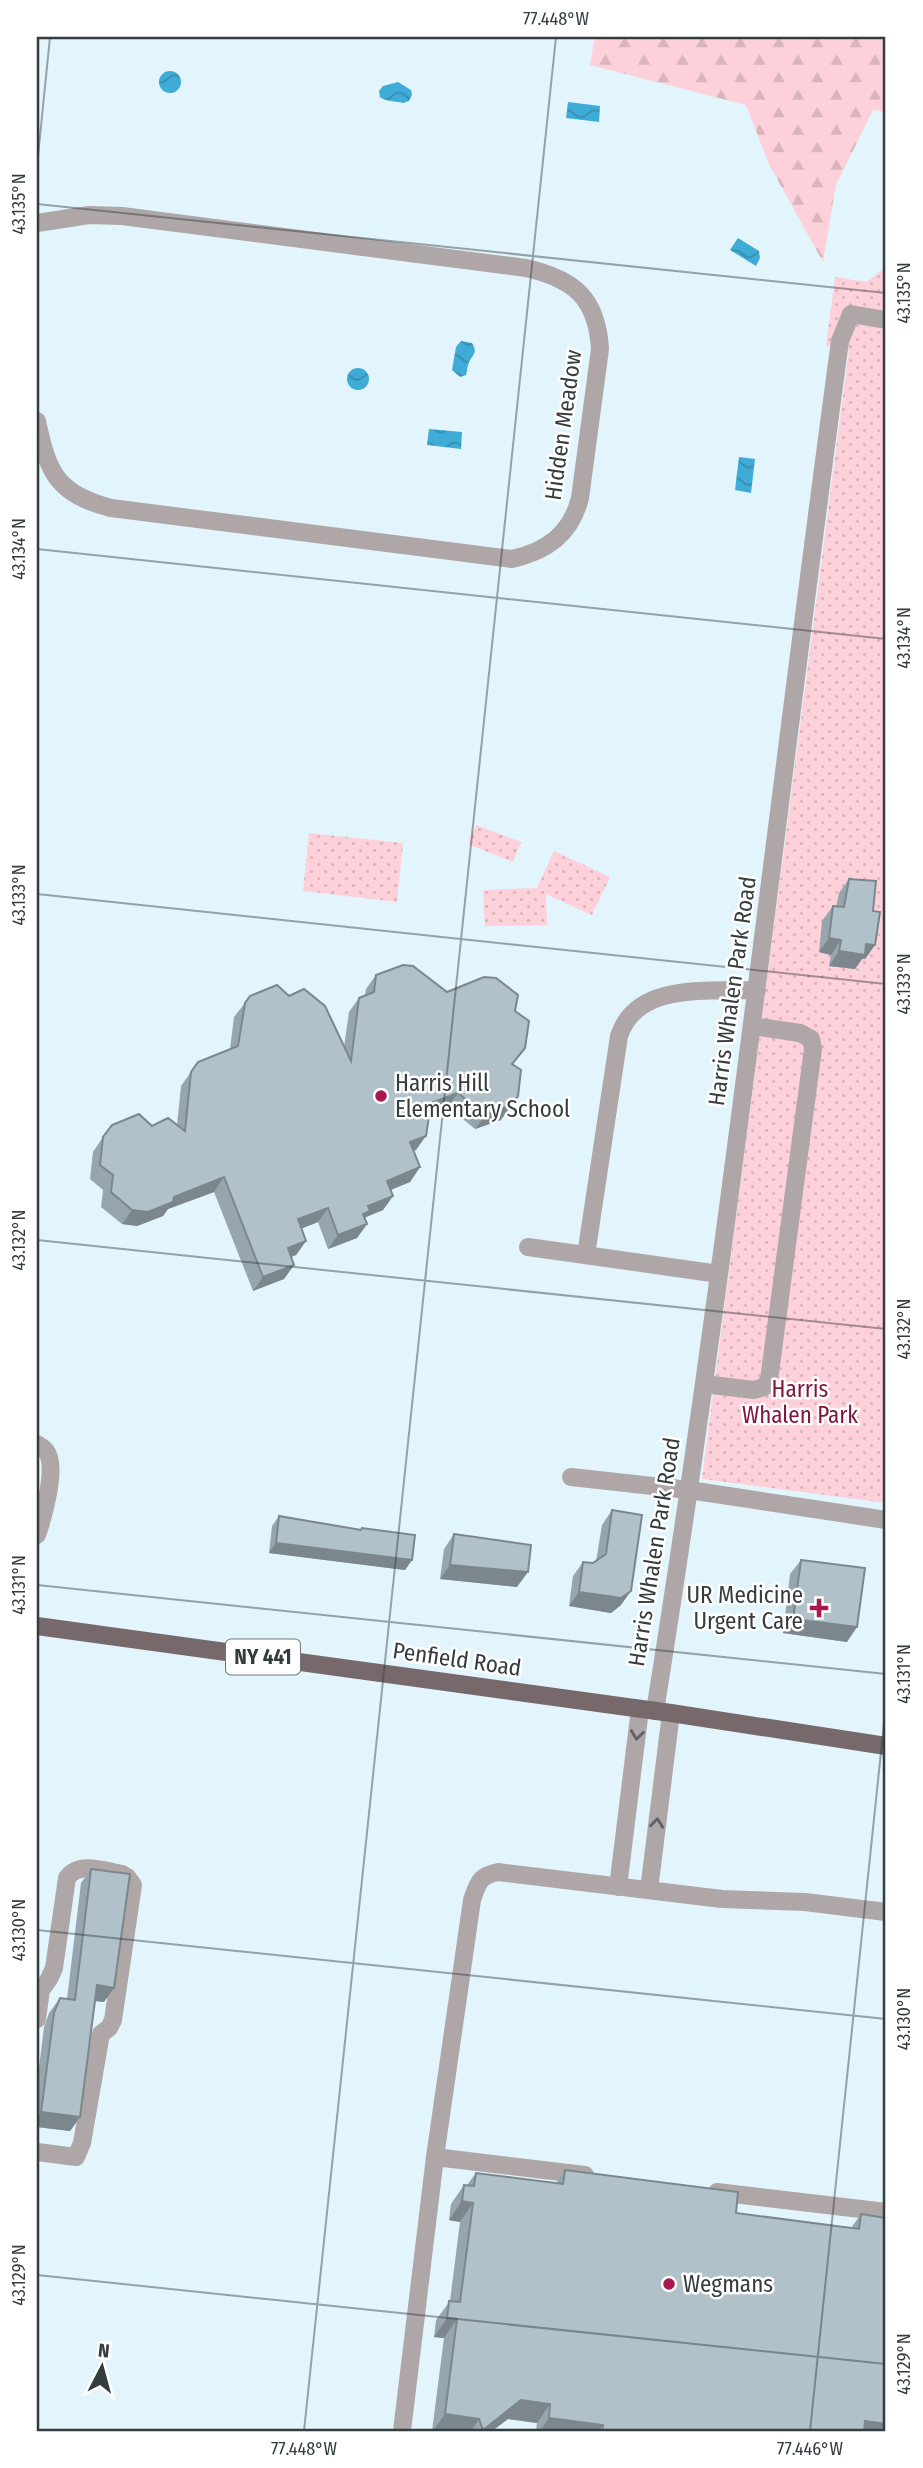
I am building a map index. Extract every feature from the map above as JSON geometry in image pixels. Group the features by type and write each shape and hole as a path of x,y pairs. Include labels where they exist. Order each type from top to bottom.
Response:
{"main road":[{"name":"Penfield Road","path":"37,1626 881,1744"}],"street":[{"name":"Hidden Meadow","path":"37,223 89,215 122,216 550,273 583,296 599,327 600,349 581,492 573,520 549,545 533,554 512,559 125,510 89,503 71,493 57,480 46,458 37,422"},
{"name":"Harris Whalen Park Road","path":"656,1711 719,1274 840,341 851,314 886,320"},
{"path":"586,1255 624,1023 633,1011 651,999 676,994 757,990"},
{"path":"704,1384 754,1390 764,1387 769,1380 813,1049 811,1039 800,1033 752,1026"},
{"path":"528,1247 719,1274"},
{"path":"37,1444 46,1451 51,1464 45,1515 37,1535"},
{"path":"571,1477 689,1490 886,1520"},
{"path":"618,1887 656,1711"},
{"path":"649,1890 656,1711"},
{"path":"37,2019 41,1990 50,1979 54,1968 69,1874 83,1868 127,1877 133,1885 113,2020 109,2028 101,2034 82,2143 76,2157 37,2152"},
{"path":"402,2431 435,2157 472,1900 478,1883 487,1874 498,1872 722,1899 805,1902 886,1912"},
{"path":"435,2157 601,2177"},
{"path":"696,2189 886,2212"}],"green space":[{"path":"595,37 886,37 886,112 873,110 836,185 823,262 769,164 746,105 590,65"},
{"name":"Harris Whalen Park","path":"886,267 886,1503 702,1479 849,350 826,346 835,277 867,282"},
{"path":"476,825 521,842 513,862 468,844"},
{"path":"309,833 403,843 397,902 303,891"},
{"path":"554,851 610,877 592,915 546,894 547,925 485,926 483,890 537,888"}],"water":[{"path":"170,71 178,74 181,82 178,90 170,93 162,90 159,82 162,74"},
{"path":"398,82 411,90 409,101 388,101 380,97 379,91 383,86"},
{"path":"568,102 600,106 599,122 566,118"},
{"path":"738,238 759,251 760,258 756,266 730,250"},
{"path":"461,341 472,343 475,350 466,375 460,377 452,370 456,347"},
{"path":"354,368 362,368 369,375 369,383 362,390 354,390 347,383 347,375"},
{"path":"429,429 462,432 461,449 427,445"},
{"path":"739,457 755,459 751,493 735,490"}],"building":[{"path":"849,879 876,881 873,911 880,912 875,945 866,944 865,955 839,951 841,940 829,938 833,906 844,907"},
{"path":"403,965 413,966 447,992 484,977 496,978 518,995 515,1011 529,1021 525,1048 512,1064 521,1070 518,1096 511,1105 485,1115 458,1093 431,1103 426,1136 410,1142 420,1167 387,1181 393,1196 368,1206 370,1211 363,1214 367,1224 338,1235 328,1208 298,1219 306,1241 288,1248 294,1265 263,1277 224,1177 174,1197 173,1202 148,1212 132,1210 111,1192 113,1175 100,1165 103,1137 112,1125 139,1114 152,1126 168,1118 185,1131 191,1072 198,1062 238,1046 245,1003 250,996 277,985 289,996 304,989 325,1006 351,1061 359,998 374,992 376,975"},
{"path":"612,1510 642,1515 631,1591 621,1598 579,1592 583,1562 593,1563 606,1554"},
{"path":"279,1516 361,1530 415,1535 412,1560 276,1543"},
{"path":"454,1534 531,1545 528,1572 450,1565"},
{"name":"UR Medicine Urgent Care","path":"801,1560 865,1568 857,1627 793,1619"},
{"path":"91,1869 130,1874 114,1988 97,1985 80,2117 41,2112 54,2013 60,1998 75,2000"},
{"name":"Wegmans","path":"565,2170 738,2192 736,2213 859,2229 861,2214 886,2218 886,2424 865,2421 864,2431 602,2431 603,2425 549,2418 550,2404 521,2400 483,2430 479,2419 445,2414 457,2319 447,2318 449,2301 460,2302 473,2203 462,2201 464,2185 474,2186 476,2173 563,2184"}],"place":[{"name":"Harris Hill Elementary School","path":"381,1096"},
{"name":"UR Medicine Urgent Care","path":"819,1608"},
{"name":"Wegmans","path":"669,2284"}]}
